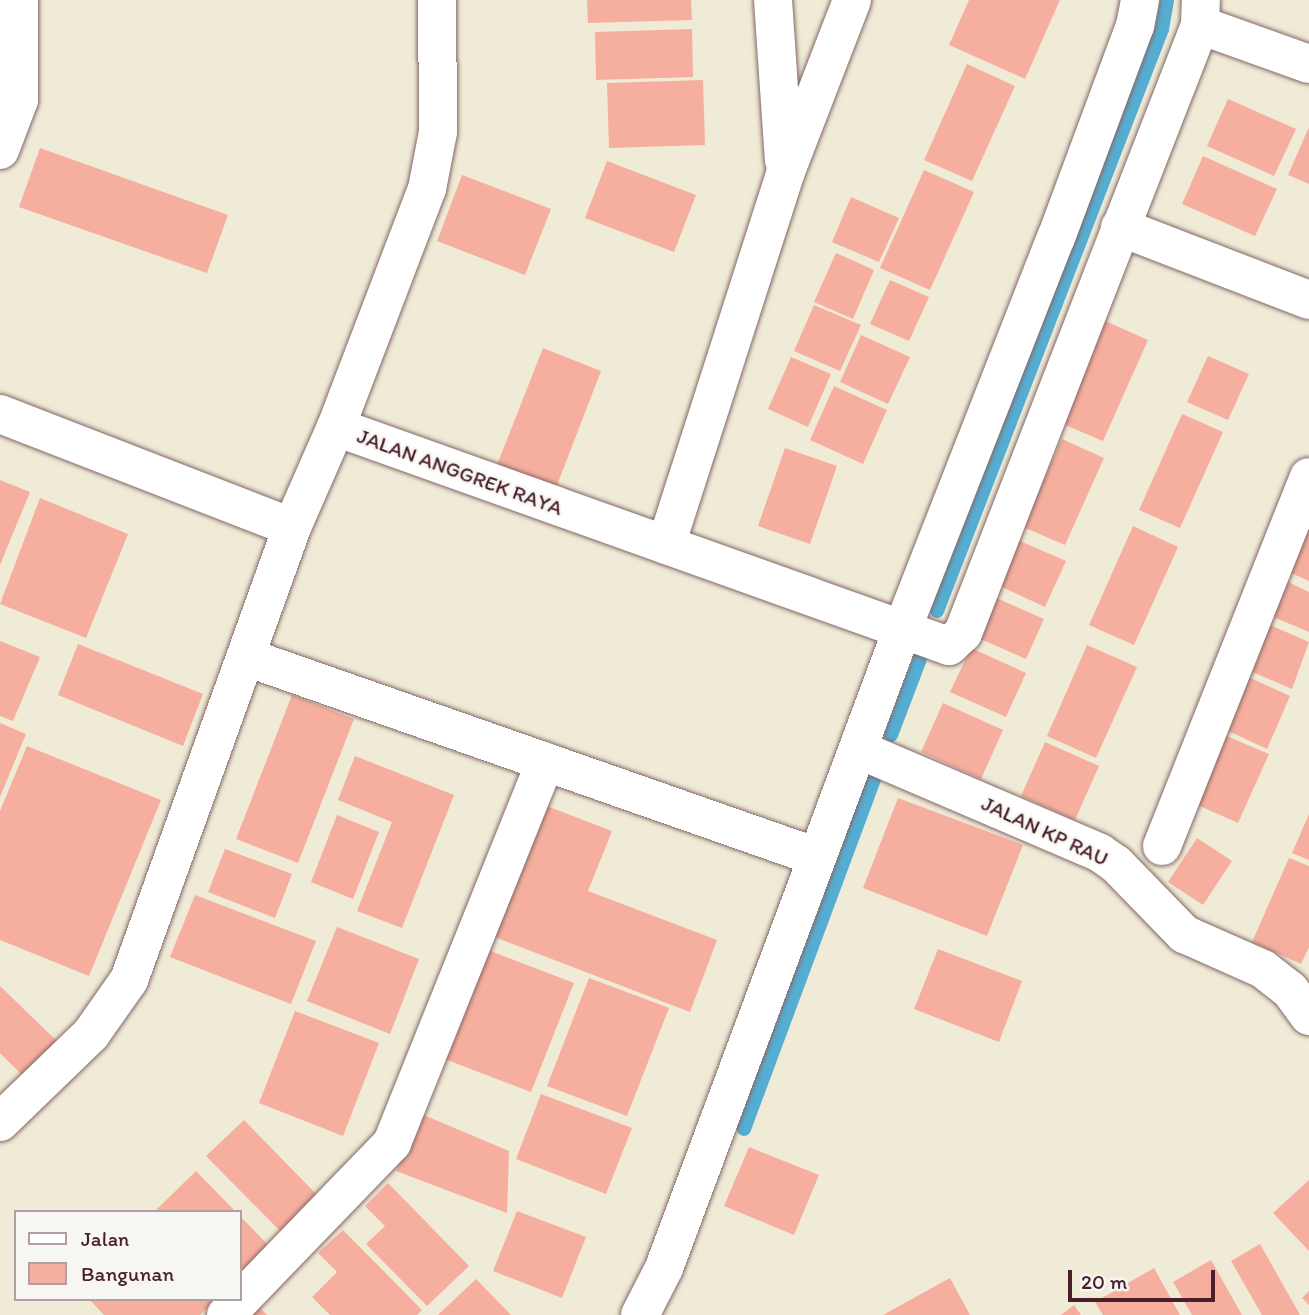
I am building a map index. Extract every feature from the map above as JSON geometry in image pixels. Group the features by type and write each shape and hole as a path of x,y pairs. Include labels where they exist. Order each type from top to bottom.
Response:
{"street":[{"path":"0,149 19,100 19,0"},
{"path":"336,427 427,189 438,132 437,0"},
{"path":"772,0 785,174"},
{"path":"666,545 785,174 852,0"},
{"path":"640,1315 664,1268 817,857 860,750 902,630 1066,213 1135,26 1140,0"},
{"path":"1309,64 1201,12 1120,227 1309,300"},
{"name":"JALAN ANGGREK RAYA","path":"0,1122 91,1034 129,980 249,658 292,527 336,427 949,646 962,633 1120,227"},
{"path":"0,414 292,527"},
{"path":"1162,846 1309,477"},
{"path":"249,658 817,857"},
{"name":"JALAN KP RAU","path":"860,750 1100,853 1116,864 1184,934 1263,969 1290,990 1309,1016"},
{"path":"242,1298 392,1143 544,762"},
{"path":"226,1315 240,1301"}],"building":[{"path":"587,0 691,0 692,20 588,23"},
{"path":"969,0 1060,0 1025,79 949,45"},
{"path":"692,29 693,77 596,80 595,32"},
{"path":"967,64 1015,86 972,181 924,160"},
{"path":"703,80 705,145 609,148 607,83"},
{"path":"1228,99 1296,129 1274,176 1207,146"},
{"path":"1309,127 1309,184 1288,175"},
{"path":"40,148 228,215 207,273 19,207"},
{"path":"1203,156 1277,189 1255,236 1182,204"},
{"path":"607,161 696,195 674,252 585,218"},
{"path":"924,170 974,192 930,290 880,268"},
{"path":"462,175 551,209 525,275 437,241"},
{"path":"851,197 899,218 879,262 832,242"},
{"path":"836,253 874,270 853,319 814,302"},
{"path":"890,280 929,297 909,341 870,324"},
{"path":"814,305 861,325 840,371 794,351"},
{"path":"1103,320 1148,340 1103,441 1058,422"},
{"path":"861,335 910,357 888,404 840,382"},
{"path":"543,348 601,371 554,493 495,470"},
{"path":"1208,356 1249,374 1228,420 1187,402"},
{"path":"791,357 831,374 808,427 768,409"},
{"path":"834,386 887,410 863,464 810,440"},
{"path":"1182,414 1223,432 1180,528 1139,510"},
{"path":"1062,439 1104,458 1065,545 1023,527"},
{"path":"785,448 837,466 810,544 758,526"},
{"path":"0,480 30,492 0,565"},
{"path":"40,498 128,534 86,638 0,604"},
{"path":"1133,526 1178,547 1134,645 1089,625"},
{"path":"1309,529 1309,581 1287,571"},
{"path":"1013,538 1066,561 1045,607 993,583"},
{"path":"1284,580 1309,592 1309,632 1269,615"},
{"path":"994,597 1044,619 1026,659 976,637"},
{"path":"1263,622 1309,642 1292,689 1243,668"},
{"path":"0,641 40,657 13,721 0,716"},
{"path":"78,644 203,694 183,746 58,695"},
{"path":"1087,645 1137,667 1096,758 1047,736"},
{"path":"971,648 1026,673 1006,717 950,692"},
{"path":"1244,675 1290,696 1267,749 1222,728"},
{"path":"292,695 354,719 298,863 236,839"},
{"path":"943,703 1003,730 981,779 921,752"},
{"path":"0,723 26,734 0,797"},
{"path":"1224,735 1269,754 1238,823 1193,803"},
{"path":"1045,742 1099,766 1075,820 1021,796"},
{"path":"27,746 161,800 89,976 0,940 0,811"},
{"path":"355,756 454,795 402,928 357,911 392,822 338,800"},
{"path":"898,798 1023,845 987,936 863,888"},
{"path":"544,805 612,831 588,891 717,940 690,1012 492,936"},
{"path":"1309,814 1309,860 1292,853"},
{"path":"337,815 379,832 353,899 311,882"},
{"path":"1197,838 1232,861 1203,905 1168,882"},
{"path":"225,849 292,874 275,918 208,892"},
{"path":"1289,858 1309,866 1309,947 1301,964 1252,942"},
{"path":"195,895 316,941 291,1004 170,957"},
{"path":"337,927 419,959 390,1034 307,1001"},
{"path":"477,946 574,983 531,1092 434,1055"},
{"path":"938,949 1022,981 999,1042 914,1009"},
{"path":"589,978 669,1008 627,1116 547,1086"},
{"path":"0,986 62,1046 28,1081 0,1053"},
{"path":"295,1011 379,1043 343,1136 259,1103"},
{"path":"541,1094 632,1128 606,1194 516,1159"},
{"path":"419,1113 509,1151 507,1213 396,1171"},
{"path":"244,1120 320,1198 283,1234 206,1156"},
{"path":"749,1147 819,1175 794,1235 724,1206"},
{"path":"196,1171 234,1210 156,1210"},
{"path":"1309,1180 1309,1251 1273,1213"},
{"path":"388,1183 469,1266 427,1306 366,1244 385,1226 365,1206"},
{"path":"517,1211 586,1237 562,1298 493,1271"},
{"path":"242,1218 270,1247 242,1274"},
{"path":"343,1230 422,1310 417,1315 330,1315 312,1297 337,1272 318,1253"},
{"path":"1260,1244 1300,1315 1262,1315 1231,1261"},
{"path":"1211,1260 1242,1315 1192,1315 1173,1282"},
{"path":"1154,1268 1180,1315 1103,1315 1095,1302"},
{"path":"950,1278 970,1315 883,1315"},
{"path":"476,1279 511,1315 438,1315"},
{"path":"1309,1291 1309,1305 1302,1298"},
{"path":"91,1301 214,1301 200,1315 104,1315"},
{"path":"1074,1305 1081,1315 1061,1315"},
{"path":"260,1308 267,1315 253,1315"}],"waterway":[{"path":"937,611 1162,29 1167,0"},
{"path":"891,735 920,659"},
{"path":"744,1129 874,779"}]}
